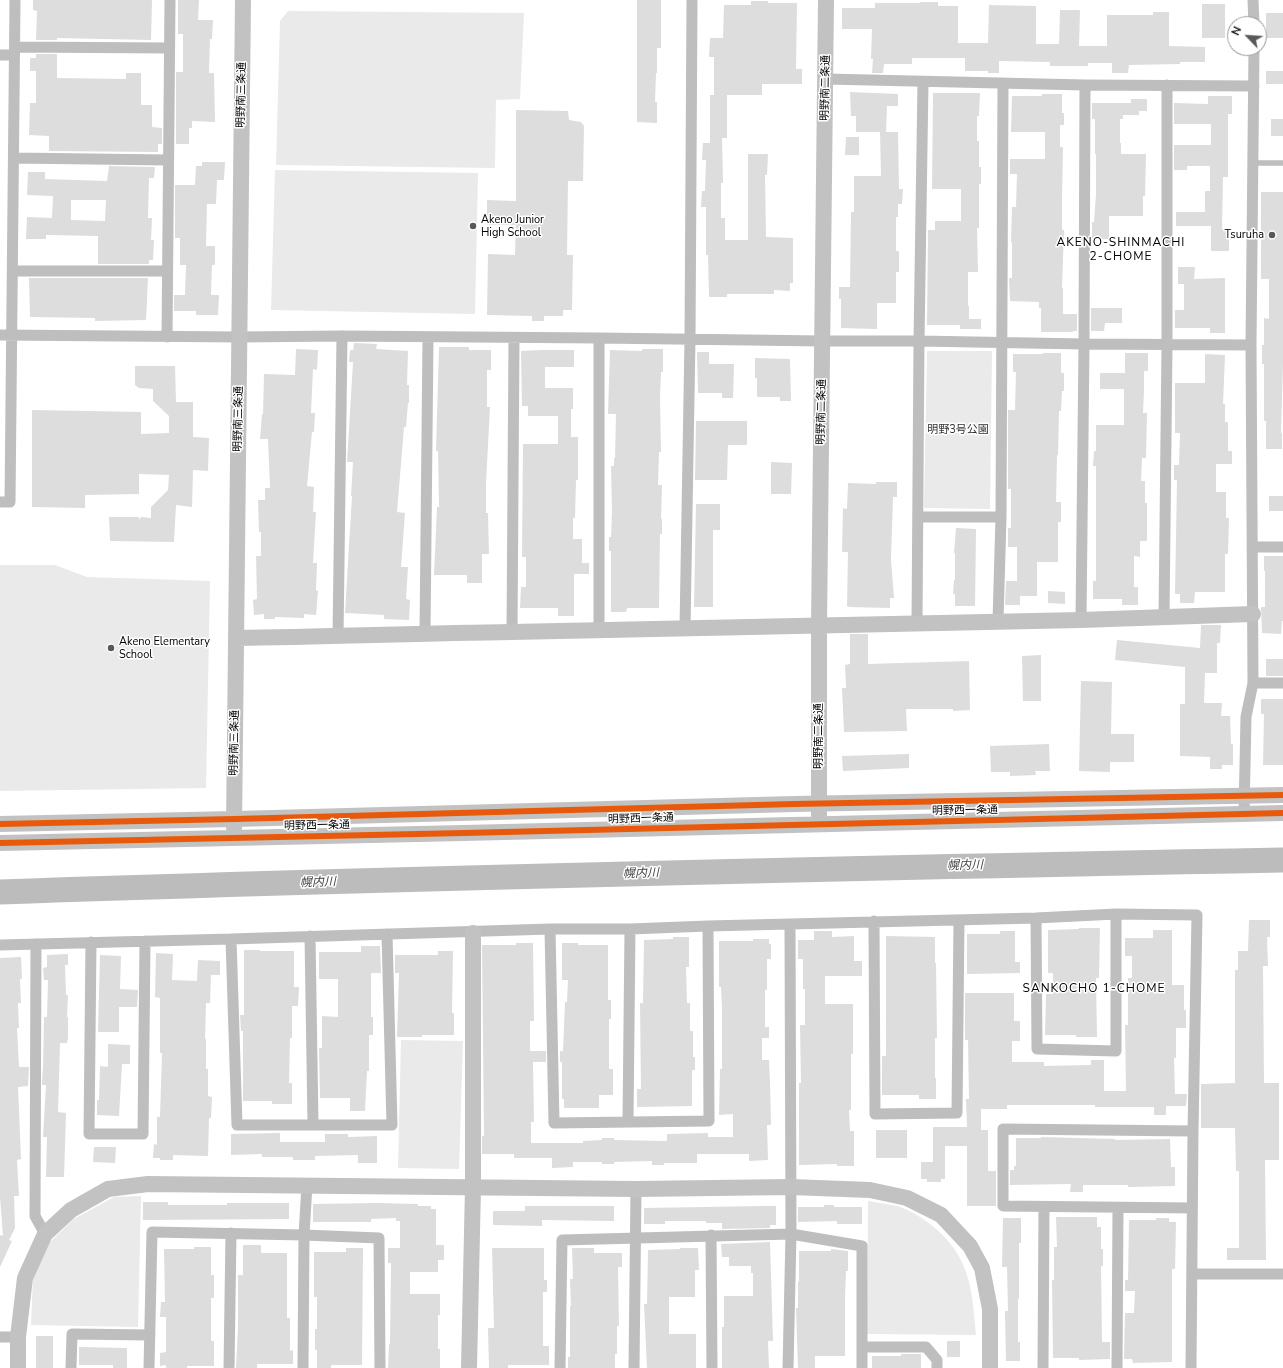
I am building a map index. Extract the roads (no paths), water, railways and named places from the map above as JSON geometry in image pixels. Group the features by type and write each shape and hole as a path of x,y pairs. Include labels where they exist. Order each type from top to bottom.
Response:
{"street":[{"path":"0,502 10,502 15,0"},
{"path":"167,336 170,0"},
{"name":"明野南三条通","path":"234,838 243,0"},
{"path":"685,628 690,339 692,0"},
{"name":"明野南二条通","path":"819,824 826,0"},
{"path":"1253,0 1254,16"},
{"path":"0,55 14,51 169,48"},
{"path":"1244,814 1246,717 1253,683 1251,345 1254,56"},
{"path":"826,79 1086,85 1254,86"},
{"path":"918,623 918,341 923,82"},
{"path":"998,621 1001,517 1003,83"},
{"path":"1081,620 1086,85"},
{"path":"1164,617 1167,344 1167,85"},
{"path":"14,158 168,160"},
{"path":"13,271 167,271"},
{"path":"0,335 599,338 823,342 918,341 1251,345"},
{"path":"338,637 342,336"},
{"path":"425,633 428,337"},
{"path":"512,632 514,338"},
{"path":"599,338 599,630"},
{"path":"0,400 12,400"},
{"path":"919,517 1001,517"},
{"path":"1253,547 1283,547"},
{"path":"237,638 1081,620 1253,614"},
{"path":"1253,683 1283,683"},
{"name":"明野西一条通","path":"0,824 819,804 1283,795"},
{"name":"明野西一条通","path":"0,843 1283,813"},
{"path":"1036,918 1036,1049 1116,1051 1116,914"},
{"path":"0,945 473,933 550,929 630,929 874,921 1036,918 1116,914 1197,915 1191,1368"},
{"path":"874,921 875,1114 957,1113 959,920"},
{"path":"788,1368 791,1234 790,924"},
{"path":"550,929 554,1123 709,1121 708,926"},
{"path":"628,1122 630,929"},
{"path":"469,1368 473,1187 473,933"},
{"path":"231,939 236,1125 392,1125 387,934"},
{"path":"310,936 313,1124"},
{"path":"91,942 89,1134 143,1134 144,941"},
{"path":"36,944 36,1216 45,1234"},
{"path":"1192,1208 1003,1206 1003,1129 1193,1131"},
{"path":"18,1368 18,1338 24,1278 45,1234 71,1210 108,1188 148,1184 636,1189 791,1187 870,1190 907,1198 941,1215 970,1246 982,1268 990,1309 990,1368"},
{"path":"303,1368 304,1235 307,1185"},
{"path":"634,1368 636,1189"},
{"path":"1043,1368 1044,1207"},
{"path":"1117,1368 1118,1208"},
{"path":"149,1368 152,1232 379,1238 380,1368"},
{"path":"228,1368 230,1233"},
{"path":"560,1368 562,1240 791,1234 862,1246 862,1368"},
{"path":"712,1235 712,1368"},
{"path":"1193,1274 1283,1274"},
{"path":"71,1368 72,1334 150,1335"},
{"path":"0,1337 18,1338"},
{"path":"862,1348 926,1347 937,1360 937,1368"}],"lane":[{"path":"1253,163 1283,163"}],"waterway":[{"name":"幌内川","path":"0,892 642,873 1283,860"}],"place":[{"name":"Akeno Junior High School","path":"473,226"},
{"name":"Tsuruha","path":"1272,235"},
{"name":"Akeno Elementary School","path":"111,648"}],"district":[{"name":"AKENO-SHINMACHI 2-CHOME","path":"1121,250"},
{"name":"SANKOCHO 1-CHOME","path":"1094,989"}],"park label":[{"name":"明野3号公園","path":"958,430"}]}
